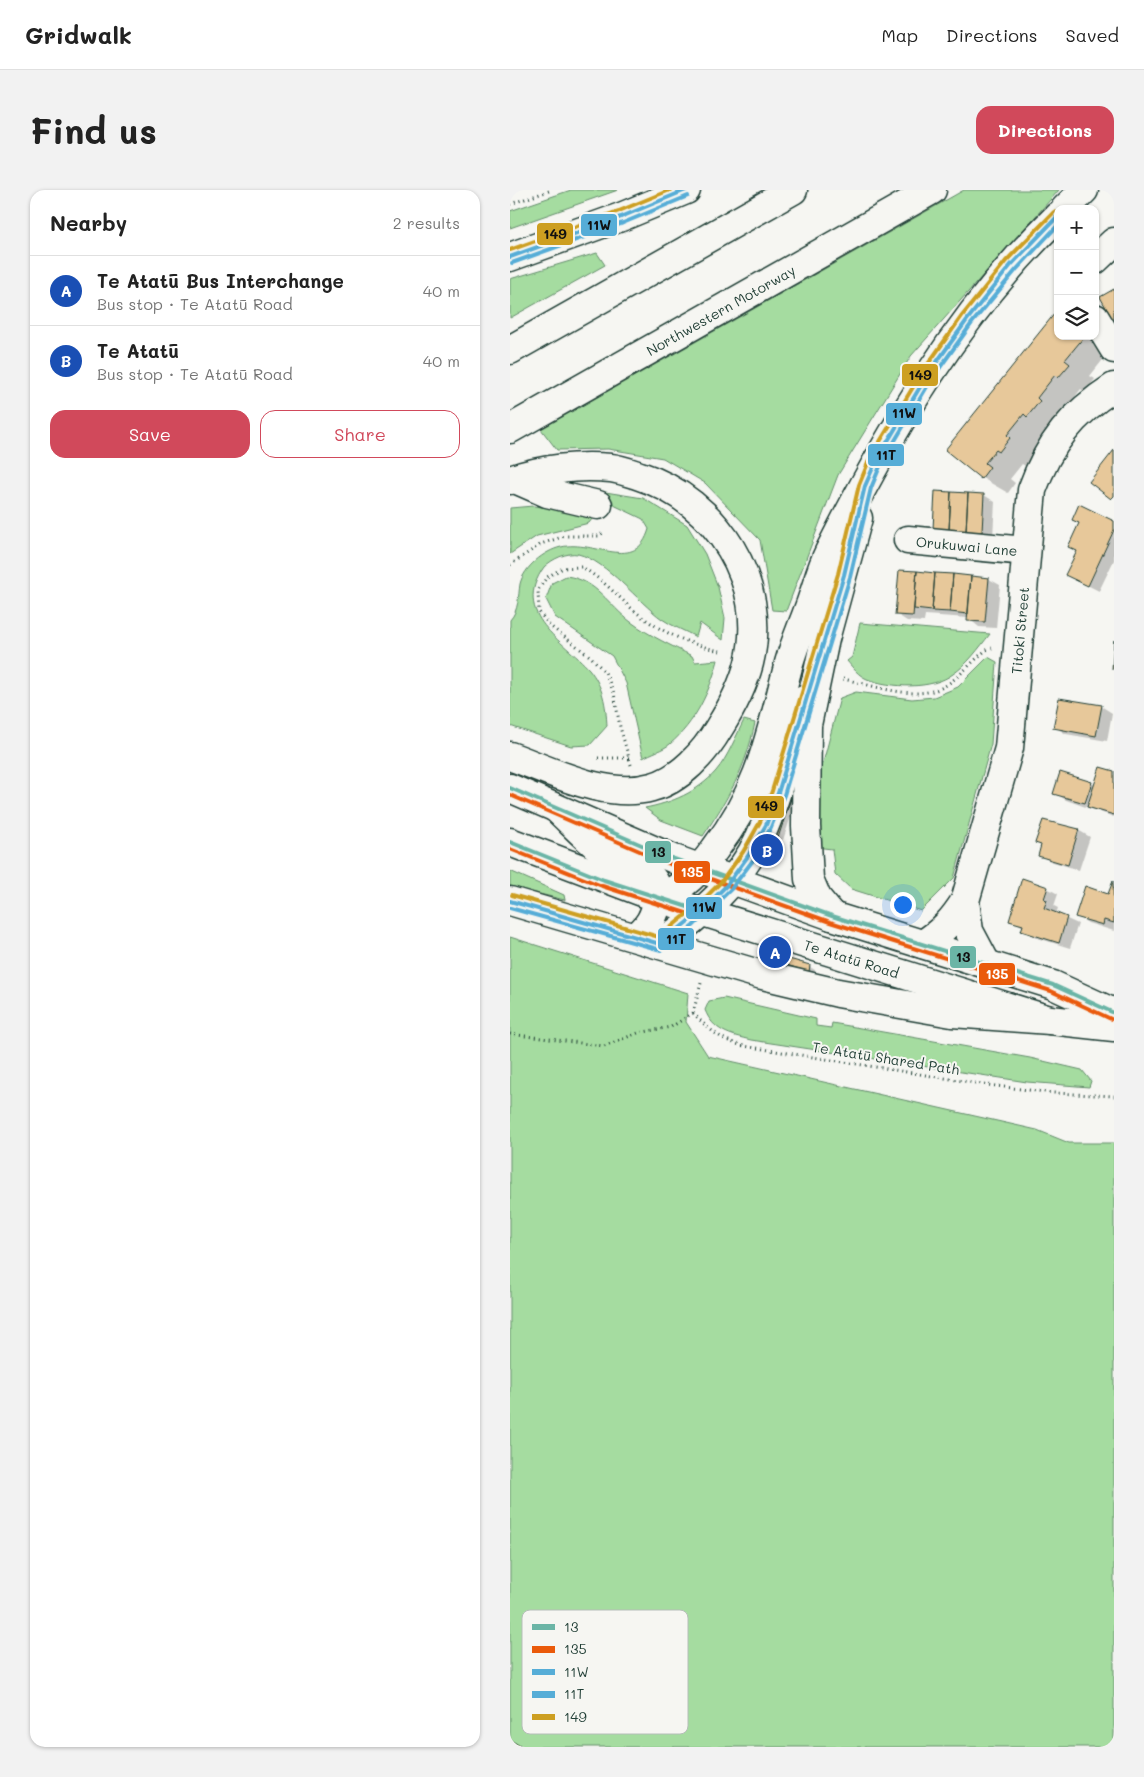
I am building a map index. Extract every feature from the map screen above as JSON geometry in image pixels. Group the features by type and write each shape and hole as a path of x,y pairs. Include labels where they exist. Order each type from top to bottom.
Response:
{"main road":[{"path":"510,257 621,217 686,190"},
{"path":"510,350 792,190"},
{"name":"Northwestern Motorway","path":"510,429 932,190"},
{"path":"1069,205 1084,190"},
{"path":"658,898 681,886 701,869 724,838 758,776 773,728 789,661 828,555 901,417 940,356 996,285 1054,220"},
{"path":"1099,256 1114,242"},
{"path":"1099,325 1114,349"},
{"name":"Titoki Street","path":"923,944 941,933 952,921 965,900 1009,748 1032,490 1049,452 1076,415 1114,387"},
{"path":"510,756 609,789 651,788 664,782 702,753 729,711 749,663 752,614 747,582 726,538 704,514 680,494 656,481 612,468 568,467 512,479"},
{"path":"648,941 702,912 733,880 759,839 771,810 801,709 825,639 850,554 868,478"},
{"path":"512,479 547,493 598,505"},
{"name":"Orukuwai Lane","path":"908,540 1026,551"},
{"path":"825,639 807,725 806,826 811,886 817,898 832,916"},
{"path":"510,788 649,850 832,916 1053,985 1114,1013"},
{"path":"557,809 601,850 645,871 657,887 658,898 648,941"},
{"name":"Te Atatū Road","path":"510,842 559,863 658,898 1050,1020 1114,1027"},
{"name":"Titoki Street","path":"965,900 970,931 986,963"},
{"path":"510,901 762,975 838,993 952,1013 1050,1020"}],"path":[{"path":"510,204 552,190"},
{"path":"510,565 541,544 565,536 600,536 606,528 608,518 598,505"},
{"path":"630,758 609,680 599,664 555,630 539,612 537,596 542,583 563,568 582,567 631,608 671,636 693,645 720,651"},
{"path":"837,678 900,691 924,692 947,685 986,650 1001,648"},
{"path":"510,1034 604,1046 629,1035 671,1027 693,1013 700,986"},
{"name":"Te Atatū Shared Path","path":"693,1013 712,1033 725,1040 744,1046 988,1086 1053,1093 1114,1096"}],"green space":[{"path":"571,190 618,190 510,228 510,211"},
{"path":"964,190 1059,190 911,356 838,475 786,611 772,610 760,540 705,483 663,458 608,449 557,450 541,429"},
{"path":"597,253 605,265 510,318 510,279"},
{"path":"599,491 643,498 687,525 705,554 718,587 725,618 723,640 700,623 696,637 666,622 611,573 589,558 574,554 565,555 551,561 544,567 535,584 533,599 537,613 544,626 594,675 601,689 606,711 607,726 590,745 571,746 510,726 510,620 517,608 522,578 530,566 548,552 561,547 574,546 624,552 635,550 643,542 649,529 643,519 597,497"},
{"path":"533,506 563,509 592,516 592,519 589,523 537,536 510,554 510,508"},
{"path":"566,576 586,582 631,622 653,636 692,656 695,662 718,660 706,695 694,716 679,736 664,748 643,758 626,683 612,656 555,617 546,599 552,583"},
{"path":"860,623 990,634 973,656 953,674 934,683 899,686 867,679 858,673 847,661 852,657"},
{"path":"988,657 997,662 991,744 954,878 921,911 851,889 835,874 832,849 815,847 817,786 840,698 856,692 912,699 934,697 958,687"},
{"path":"744,720 755,723 746,755 728,796 703,836 661,820 645,808 684,796 709,778 716,771 732,746"},
{"path":"510,871 564,895 565,900 510,887"},
{"path":"510,937 688,993 686,1022 708,1056 1037,1130 1069,1143 1114,1143 1114,1747 510,1747"},
{"path":"724,998 816,1019 816,1026 831,1028 832,1023 1030,1058 1082,1070 1091,1081 1089,1087 1027,1082 751,1040 723,1031 708,1017 705,1010 709,1001"}],"building":[{"path":"1114,289 1114,322 1100,297"},
{"path":"1054,314 1054,340 1082,340 1065,360 1070,364 1058,378 1055,375 1037,398 1040,401 1027,417 1024,414 1007,435 1010,438 999,452 996,450 985,463 990,467 981,479 945,450"},
{"path":"1114,450 1114,496 1111,499 1089,482"},
{"path":"935,491 951,492 949,530 933,529"},
{"path":"951,492 968,493 966,531 949,530"},
{"path":"968,493 984,494 982,532 966,531"},
{"path":"1079,504 1114,521 1114,530 1088,586 1065,575 1077,551 1068,547 1079,523 1072,520"},
{"path":"899,570 917,571 913,616 895,615"},
{"path":"917,571 935,573 932,611 914,609"},
{"path":"935,573 953,574 950,612 932,611"},
{"path":"953,574 971,576 968,614 950,612"},
{"path":"971,576 989,578 985,622 967,621"},
{"path":"1114,640 1114,669 1112,669"},
{"path":"1059,698 1102,705 1096,736 1053,728"},
{"path":"1100,767 1114,771 1114,815 1087,807"},
{"path":"793,772 799,774 778,838 771,836"},
{"path":"1060,772 1092,782 1085,803 1053,794"},
{"path":"1043,820 1079,829 1068,865 1038,856 1041,845 1035,843"},
{"path":"1022,878 1048,887 1044,899 1047,900 1044,908 1067,917 1059,943 1021,931 1023,925 1009,921"},
{"path":"1113,881 1114,923 1104,920 1103,925 1075,917 1085,886 1108,894"},
{"path":"782,957 810,965 809,972 780,963"},
{"path":"510,1740 522,1747 510,1747"}],"transit line":[{"name":"149","path":"510,250 619,211 670,190"},
{"name":"11W","path":"510,257 621,217 686,190"},
{"name":"11T","path":"512,263 623,223 688,196"},
{"name":"149","path":"512,895 659,937 698,905 722,881 743,852 760,822 772,791 838,574 859,485 870,458 921,374 962,316 1006,261 1054,212"},
{"name":"11W","path":"510,901 660,944 702,910 727,885 748,856 766,825 778,793 844,575 865,486 876,461 926,377 967,320 1011,265 1054,220"},
{"name":"11T","path":"510,908 661,950 693,926 731,889 754,859 771,827 784,795 850,577 871,488 881,464 931,380 972,323 1016,270 1054,229"},
{"name":"13","path":"510,788 674,859 832,916 1053,985 1114,1013"},
{"name":"135","path":"510,795 672,865 830,922 1051,991 1111,1019"},
{"name":"13","path":"510,842 604,880 694,909"},
{"name":"135","path":"510,849 602,886 692,915"}],"place":[{"name":"Te Atatū","path":"767,850"},
{"name":"Te Atatū Bus Interchange","path":"775,952"}]}
